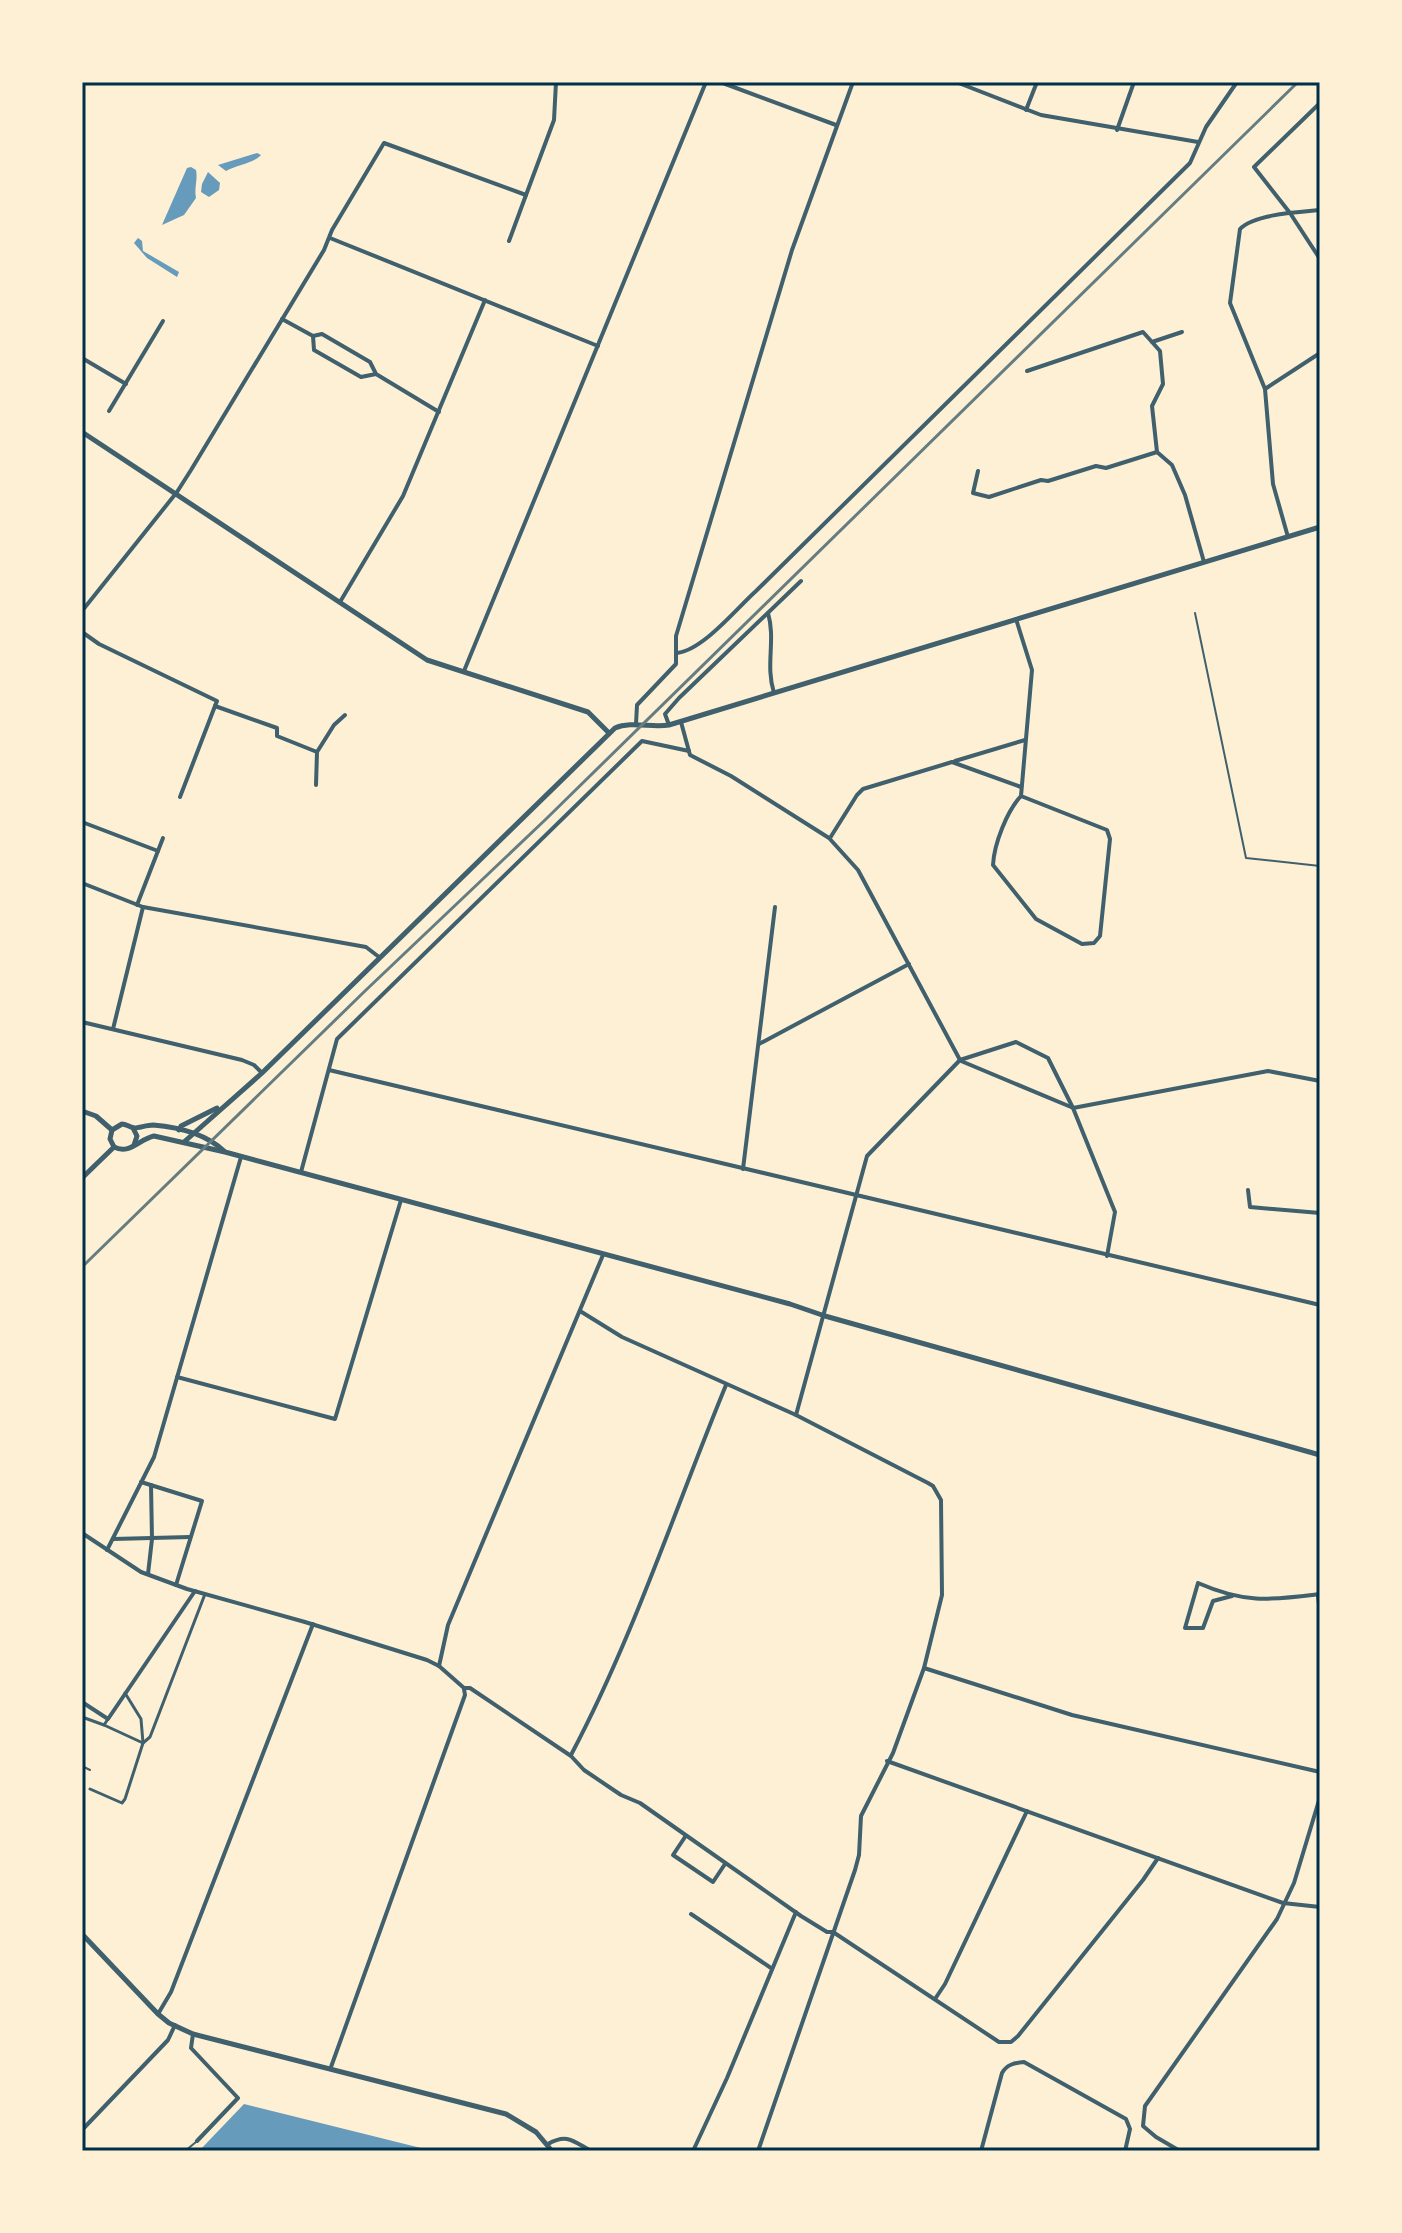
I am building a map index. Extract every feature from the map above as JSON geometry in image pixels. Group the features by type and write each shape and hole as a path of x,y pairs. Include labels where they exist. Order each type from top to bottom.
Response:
{"street":[{"path":"509,241 554,120 556,82"},
{"path":"464,671 706,82"},
{"path":"720,82 836,125"},
{"path":"636,726 637,705 672,670 677,653 676,636 782,282 853,82"},
{"path":"956,82 1026,110 1117,130 1198,142"},
{"path":"1026,110 1037,82"},
{"path":"1117,130 1134,82"},
{"path":"677,653 690,650 701,642 756,591 1190,163 1198,142 1237,82"},
{"path":"1320,103 1254,167 1290,213 1320,259"},
{"path":"82,611 177,492 384,143 526,195"},
{"path":"1288,537 1273,484 1265,389 1230,303 1240,229 1246,223 1320,210"},
{"path":"329,237 598,346"},
{"path":"340,602 403,496 485,300"},
{"path":"282,319 313,336 322,334 370,362 376,374 439,412"},
{"path":"109,411 163,321"},
{"path":"1027,371 1143,332 1160,351 1163,384 1152,406 1157,452 1172,465 1204,562"},
{"path":"1152,342 1182,332"},
{"path":"313,336 314,350 361,377 376,374"},
{"path":"1265,389 1320,353"},
{"path":"82,358 126,384"},
{"path":"82,432 427,660 588,712 609,733"},
{"path":"978,471 973,493 989,497 1041,480 1048,481 1096,466 1106,468 1157,452"},
{"path":"184,1142 262,1073 609,733 622,725 681,722 1320,527"},
{"path":"669,725 665,714 679,698 801,581"},
{"path":"768,613 772,625 769,675 775,695"},
{"path":"1016,619 1032,670 1021,796 1014,803 994,854 993,865 1036,919 1082,944 1094,943 1100,936 1110,839 1107,830 1021,796"},
{"path":"82,632 99,644 217,701 180,797"},
{"path":"215,706 277,728 277,736 317,752"},
{"path":"316,785 317,752 334,725 345,715"},
{"path":"681,722 690,755 731,776 829,838 858,870 960,1060 1073,1108 1268,1071 1320,1081"},
{"path":"829,838 863,789 1025,740"},
{"path":"301,1172 337,1039 642,741 689,751"},
{"path":"952,762 1021,787"},
{"path":"82,822 158,851"},
{"path":"113,1029 140,906 163,838"},
{"path":"82,883 140,906 366,947 379,957"},
{"path":"743,1169 775,907"},
{"path":"759,1044 909,964"},
{"path":"82,1022 242,1060 262,1073"},
{"path":"796,1415 867,1156 960,1060 1016,1042 1048,1058 1073,1108 1115,1212 1107,1256"},
{"path":"329,1070 1320,1305"},
{"path":"179,1130 181,1126 226,1105"},
{"path":"82,1111 96,1116 112,1130"},
{"path":"225,1152 216,1144 192,1133 148,1125 133,1128 122,1124 112,1130 110,1139 114,1147 123,1151 154,1136 225,1152 790,1304 1320,1455"},
{"path":"133,1128 137,1136 133,1146"},
{"path":"82,1178 114,1147"},
{"path":"107,1550 154,1457 241,1157"},
{"path":"1248,1190 1250,1207 1320,1213"},
{"path":"177,1377 335,1419 401,1200"},
{"path":"439,1666 448,1625 603,1255"},
{"path":"580,1311 622,1337 796,1415 928,1483 941,1500 942,1595 924,1668 893,1753 861,1816 859,1855 758,2151"},
{"path":"571,1756 636,1611 726,1385"},
{"path":"141,1482 202,1501 176,1585"},
{"path":"148,1575 152,1539 151,1485"},
{"path":"83,1534 148,1575 427,1660 439,1666 464,1688 465,1695 331,2067"},
{"path":"113,1539 191,1537"},
{"path":"1232,1596 1213,1601 1203,1628 1185,1628 1198,1583 1232,1596 1259,1600 1319,1594 1320,1613"},
{"path":"104,1725 195,1591"},
{"path":"143,1743 150,1737 205,1594"},
{"path":"158,2014 171,1992 313,1624"},
{"path":"924,1668 1072,1715 1320,1772"},
{"path":"464,1688 470,1688 571,1756 584,1770 621,1795 640,1803 796,1912 827,1932 833,1932 999,2042 1011,2042 1134,1892 1158,1858"},
{"path":"90,1789 122,1803 125,1799 143,1743 141,1719 125,1693"},
{"path":"82,1702 108,1719"},
{"path":"82,1717 143,1743"},
{"path":"887,1761 1283,1903 1320,1907"},
{"path":"1180,2151 1143,2126 1145,2106 1277,1919 1294,1883 1320,1797"},
{"path":"934,1999 945,1984 1027,1811"},
{"path":"685,1837 673,1855 713,1882 725,1864"},
{"path":"693,2151 796,1912"},
{"path":"691,1914 771,1968"},
{"path":"82,1934 158,2014 193,2034 506,2114 520,2120 552,2151"},
{"path":"82,2130 168,2040 175,2025"},
{"path":"193,2034 191,2048 238,2098 197,2141"},
{"path":"981,2151 1002,2073 1014,2063 1024,2062 1126,2119 1130,2129 1125,2151"},
{"path":"548,2144 560,2138 568,2139 591,2151"}],"lane":[{"path":"1195,613 1246,858 1320,866"},
{"path":"82,1766 90,1770"},
{"path":"185,2151 197,2141"}],"water":[{"path":"257,153 261,155 254,160 226,171 218,165"},
{"path":"187,168 196,170 196,198 184,215 162,225"},
{"path":"208,172 220,183 219,190 209,197 201,192"},
{"path":"138,238 142,241 143,251 179,272 177,277 147,258 134,243"},
{"path":"244,2104 421,2148 433,2151 199,2151"}],"railway":[{"path":"82,1267 545,820 1298,82"}]}
